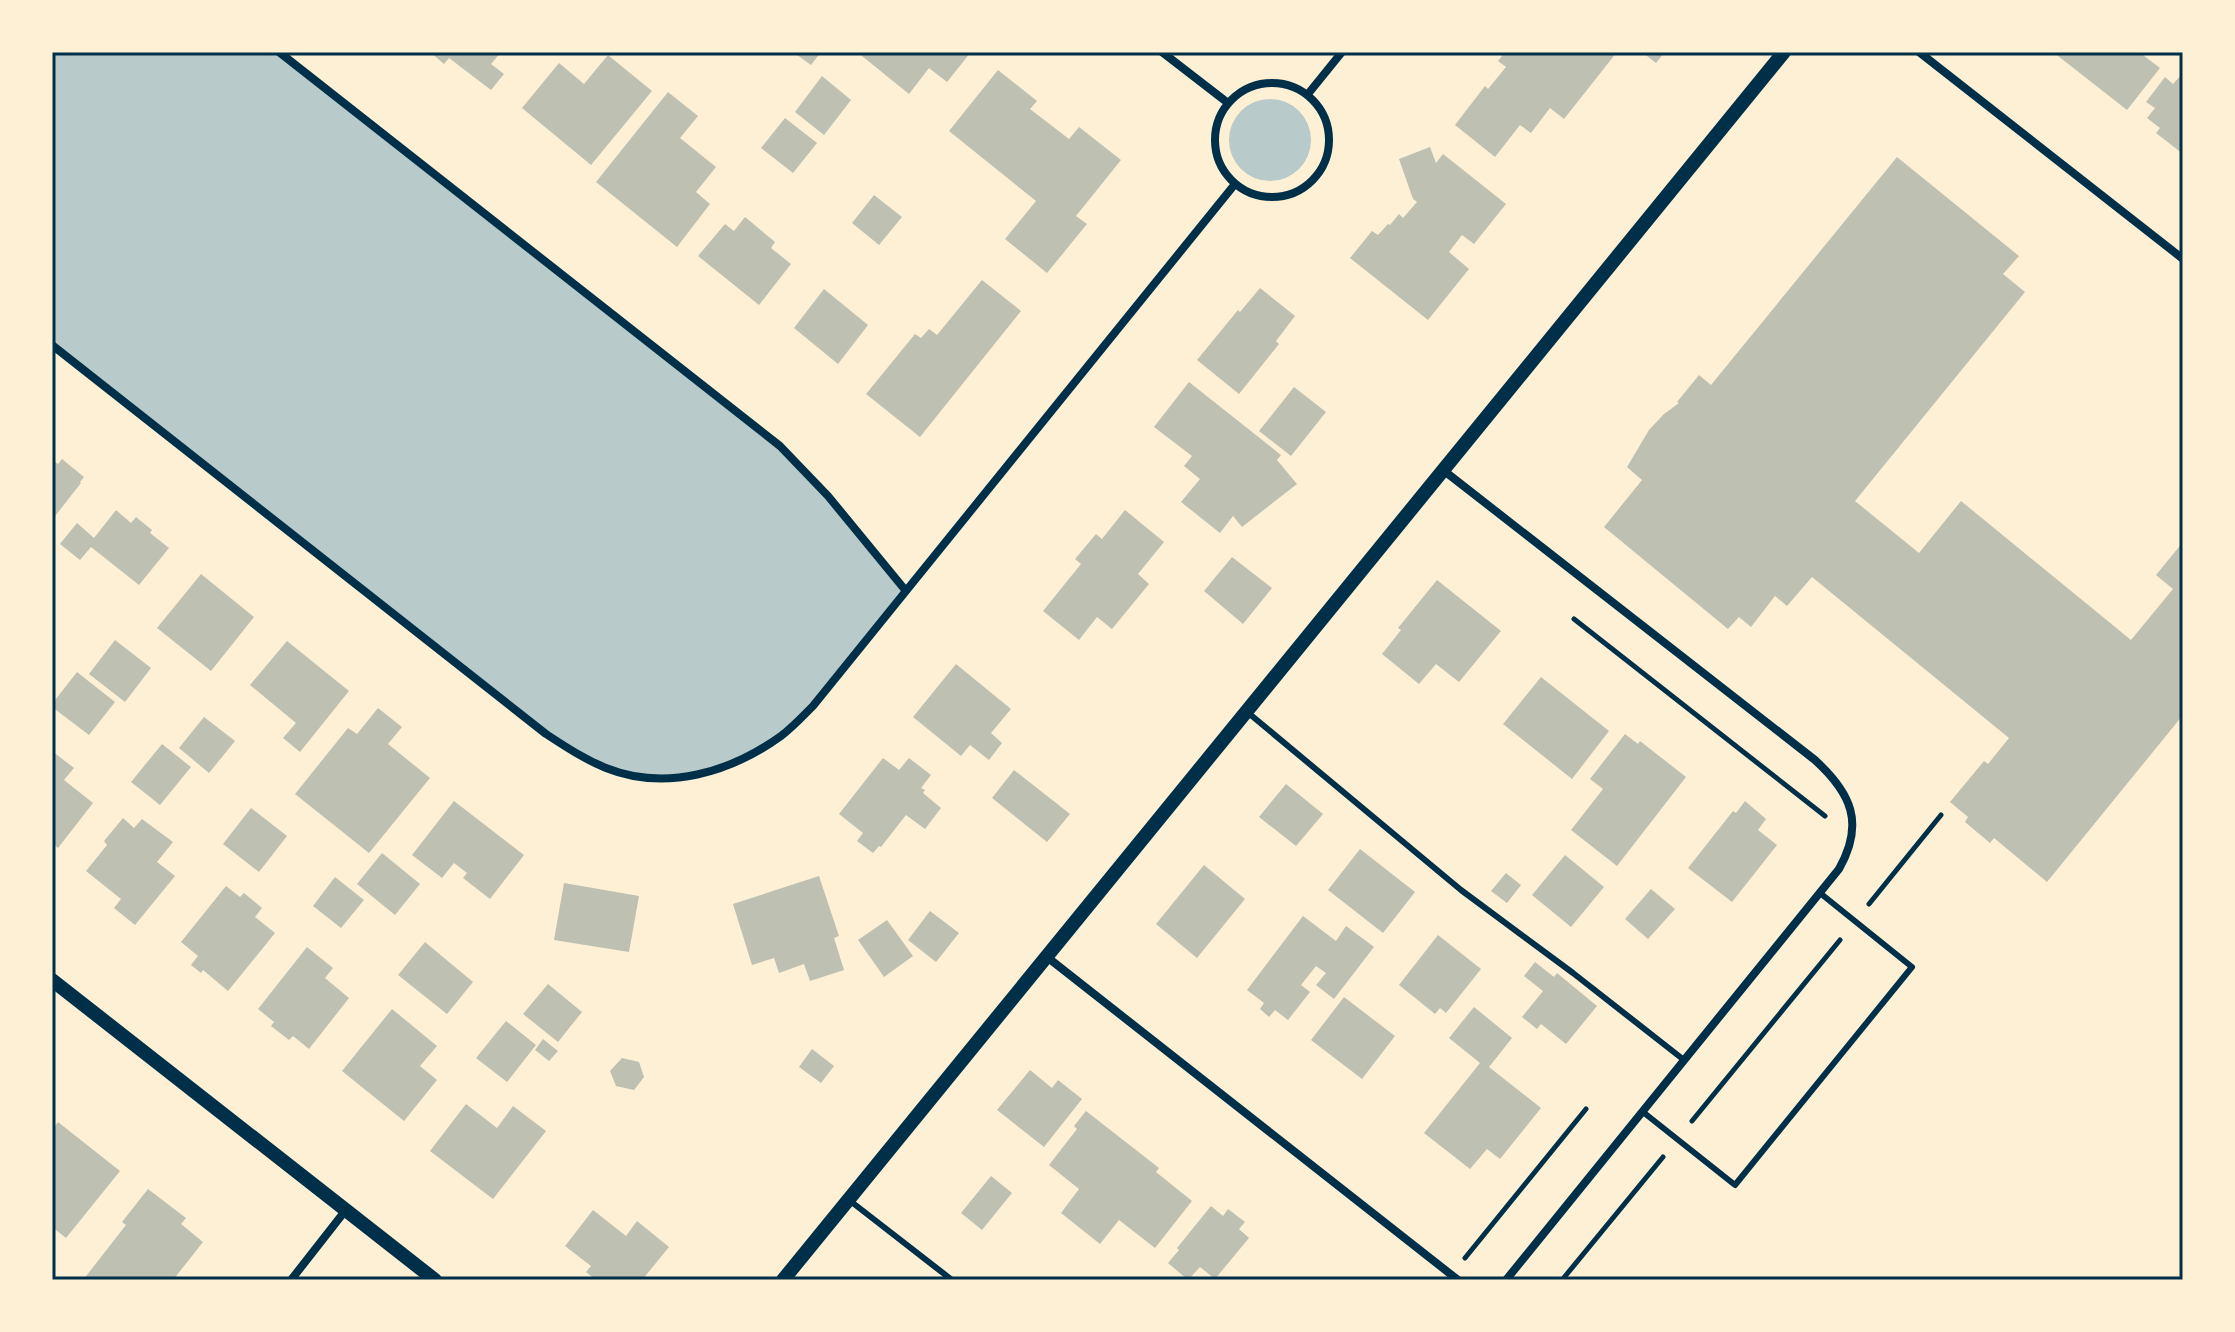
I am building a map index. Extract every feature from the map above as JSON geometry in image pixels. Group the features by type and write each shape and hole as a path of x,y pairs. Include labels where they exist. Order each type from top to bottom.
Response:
{"street":[{"path":"279,52 780,446 828,496 906,591"},
{"path":"1162,52 1228,103"},
{"path":"1308,94 1342,52"},
{"path":"783,1280 1784,52"},
{"path":"1919,52 2183,259"},
{"path":"1273,82 1293,86 1308,94 1322,111 1329,130 1329,148 1324,164 1309,184 1292,194 1276,198 1261,197 1235,184 1221,167 1216,152 1215,129 1228,103 1236,94 1253,85 1273,82"},
{"path":"52,345 546,734 578,755 609,769 650,778 686,778 722,769 754,753 784,734 813,706 1235,184"},
{"path":"1443,470 1815,760 1843,791 1851,812 1853,830 1849,852 1839,869 1506,1280"},
{"path":"1047,957 1455,1277"},
{"path":"52,980 435,1280"},
{"path":"291,1280 345,1211"}],"lane":[{"path":"1246,711 1461,890 1684,1060"},
{"path":"1643,1112 1735,1185 1912,967 1820,893"},
{"path":"849,1200 952,1280"}],"path":[{"path":"1574,619 1851,837"},
{"path":"1562,1280 1941,815"},
{"path":"1455,1277 1586,1109"}],"shaded area":[{"path":"52,52 279,52 780,446 906,591 813,706 784,734 722,769 650,778 609,769 578,754 52,345"},
{"path":"1270,99 1286,102 1299,111 1308,124 1311,140 1308,156 1299,169 1286,178 1270,181 1254,178 1241,169 1232,156 1229,140 1232,124 1241,111 1254,102"}],"building":[{"path":"430,52 501,52 491,64 504,74 491,90 449,58 444,64"},
{"path":"793,52 821,52 811,65"},
{"path":"865,52 971,52 947,82 929,68 909,94 862,56"},
{"path":"1505,52 1617,52 1564,119 1550,108 1531,133 1520,125 1495,157 1455,125 1485,86 1488,89 1506,67 1498,61"},
{"path":"1642,52 1665,52 1656,63"},
{"path":"2053,52 2139,52 2160,68 2127,110"},
{"path":"608,55 652,91 591,165 522,108 559,63 584,84"},
{"path":"998,70 1037,101 1030,109 1069,139 1079,127 1121,160 1076,216 1087,224 1047,273 1005,239 1036,201 949,131"},
{"path":"2183,73 2183,154 2156,133 2160,128 2147,118 2155,108 2146,102 2165,77 2173,84"},
{"path":"822,76 851,100 824,135 795,112"},
{"path":"668,92 698,116 680,138 716,167 696,192 710,204 677,247 596,182"},
{"path":"785,118 817,143 793,173 761,148"},
{"path":"1430,147 1436,163 1443,154 1506,204 1474,244 1462,235 1449,252 1469,269 1428,320 1350,258 1372,231 1378,235 1399,214 1403,218 1417,202 1413,199 1399,159"},
{"path":"1897,157 2019,256 2003,274 2025,292 1855,501 1919,553 1961,501 2131,640 2173,589 2156,575 2183,542 2183,715 2047,882 1994,838 1990,843 1965,822 1968,817 1950,802 1984,761 1988,764 2009,738 1812,577 1787,606 1775,596 1751,627 1739,617 1728,629 1604,527 1642,480 1627,467 1649,430 1679,403 1699,375 1711,385"},
{"path":"874,195 902,217 879,245 852,223"},
{"path":"745,217 775,242 771,248 791,264 759,305 698,256 725,224 734,231"},
{"path":"982,280 1021,311 920,437 866,394 915,334 921,338 929,329 937,335"},
{"path":"1260,288 1295,316 1276,341 1279,344 1239,394 1197,360"},
{"path":"824,289 868,325 838,364 794,328"},
{"path":"1189,382 1281,455 1277,460 1297,484 1242,527 1233,516 1220,533 1181,502 1200,479 1184,466 1192,456 1154,427"},
{"path":"1294,387 1326,412 1291,456 1259,431"},
{"path":"62,459 84,477 52,520 52,460 58,464"},
{"path":"116,510 131,523 136,517 169,548 139,585 91,547 80,560 60,544 77,523 94,538"},
{"path":"1125,510 1164,542 1138,574 1149,584 1112,629 1097,617 1079,640 1043,611 1081,564 1075,559 1096,534 1102,539"},
{"path":"1232,557 1272,588 1243,624 1204,591"},
{"path":"201,574 254,617 211,671 157,628"},
{"path":"1437,580 1501,631 1459,682 1436,664 1419,684 1382,654 1401,630 1398,628"},
{"path":"115,640 151,668 125,702 89,674"},
{"path":"287,641 349,691 300,752 283,738 296,723 250,685"},
{"path":"956,664 1011,709 991,733 1002,743 989,760 970,745 961,756 913,717"},
{"path":"77,672 115,702 89,735 52,707"},
{"path":"1541,677 1609,731 1572,779 1503,724"},
{"path":"378,708 402,727 388,744 430,778 369,853 295,794 348,728 357,734"},
{"path":"204,717 235,741 209,773 179,748"},
{"path":"1625,734 1638,744 1640,741 1686,777 1617,866 1571,830 1603,789 1590,779"},
{"path":"162,744 191,767 160,805 131,782"},
{"path":"52,751 74,768 64,780 93,803 58,848 52,843"},
{"path":"883,758 899,770 909,758 931,775 921,788 941,808 925,829 906,815 873,853 857,841 863,833 839,814"},
{"path":"1014,770 1070,814 1047,842 992,798"},
{"path":"1286,784 1323,814 1296,846 1259,817"},
{"path":"454,801 524,855 490,899 463,878 467,873 454,863 442,878 412,855"},
{"path":"1745,801 1766,819 1758,830 1777,845 1732,902 1688,868 1733,811 1736,813"},
{"path":"251,808 287,836 259,872 223,844"},
{"path":"123,818 134,828 142,819 173,842 157,862 175,876 135,925 114,908 121,899 86,871 107,845 104,841"},
{"path":"1360,849 1415,892 1383,933 1328,890"},
{"path":"382,853 420,884 395,915 357,884"},
{"path":"1565,855 1604,887 1571,927 1532,895"},
{"path":"1204,865 1245,899 1197,958 1156,924"},
{"path":"1506,873 1521,885 1507,903 1491,891"},
{"path":"819,876 839,936 834,938 844,970 810,981 804,964 779,973 774,958 752,965 733,904"},
{"path":"335,877 364,900 341,928 313,906"},
{"path":"564,883 639,896 629,952 554,940"},
{"path":"226,886 240,897 244,893 262,908 255,917 275,933 228,991 203,970 201,973 191,965 198,956 181,942"},
{"path":"1651,889 1675,909 1648,939 1625,919"},
{"path":"930,911 959,933 936,962 908,940"},
{"path":"1303,916 1336,941 1346,926 1374,947 1334,999 1316,985 1326,973 1316,966 1301,985 1310,992 1288,1020 1275,1010 1269,1017 1260,1009 1264,1003 1247,990"},
{"path":"887,920 913,956 884,977 858,940"},
{"path":"1438,935 1481,969 1446,1013 1440,1008 1435,1014 1399,985"},
{"path":"425,942 473,982 447,1014 398,975"},
{"path":"307,947 333,968 325,978 349,998 309,1049 293,1036 289,1040 271,1026 274,1022 258,1009"},
{"path":"1535,962 1554,977 1557,973 1597,1006 1566,1044 1541,1024 1537,1029 1522,1017 1543,991 1524,976"},
{"path":"548,984 582,1012 558,1042 523,1014"},
{"path":"1344,997 1395,1036 1362,1079 1311,1040"},
{"path":"1474,1007 1512,1038 1489,1067 1541,1108 1500,1159 1487,1149 1470,1169 1424,1133 1480,1063 1449,1038"},
{"path":"392,1009 437,1046 420,1066 437,1080 404,1121 342,1071"},
{"path":"506,1021 536,1045 507,1082 476,1058"},
{"path":"543,1039 558,1051 549,1061 535,1050"},
{"path":"812,1049 834,1066 821,1083 799,1067"},
{"path":"622,1058 639,1062 644,1077 634,1090 616,1086 610,1071"},
{"path":"1030,1070 1052,1088 1058,1080 1082,1099 1044,1147 997,1110"},
{"path":"466,1104 497,1128 513,1106 546,1131 493,1199 430,1151"},
{"path":"1086,1111 1159,1168 1156,1172 1192,1201 1155,1248 1119,1220 1100,1244 1061,1213 1079,1189 1049,1165 1077,1129 1074,1126"},
{"path":"58,1122 120,1171 66,1238 52,1227 52,1130"},
{"path":"991,1176 1012,1193 982,1230 961,1213"},
{"path":"148,1189 186,1218 181,1224 203,1242 173,1280 83,1280 126,1225 122,1222"},
{"path":"1211,1206 1223,1216 1228,1209 1245,1222 1239,1229 1249,1238 1215,1279 1200,1267 1188,1280 1168,1263"},
{"path":"593,1210 626,1236 637,1221 669,1247 642,1280 596,1280 586,1272 591,1266 565,1246"}]}
